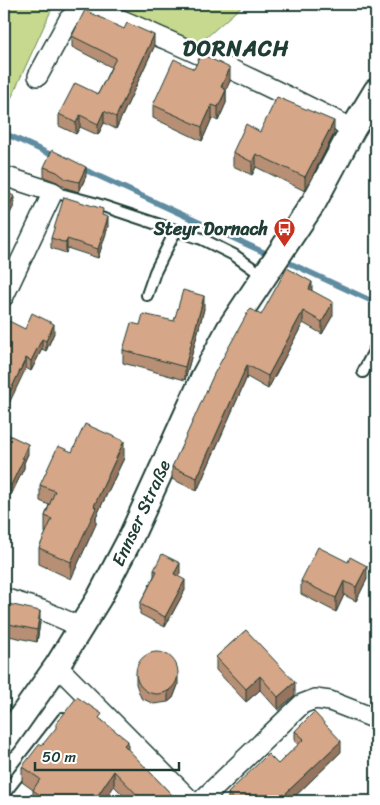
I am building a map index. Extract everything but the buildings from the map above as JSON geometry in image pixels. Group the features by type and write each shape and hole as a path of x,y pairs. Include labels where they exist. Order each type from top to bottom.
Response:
{"street":[{"path":"38,76 69,19 77,13 88,10 101,13 154,34 353,129"},
{"name":"Ennser Straße","path":"4,741 57,666 99,598 130,539 204,376 229,329 274,264 326,182 353,129 376,91"},
{"path":"4,176 53,192 4,296"},
{"path":"4,598 42,610 81,628"},
{"path":"57,666 77,700 191,801"},
{"path":"201,801 302,704 315,699 330,701 376,719"}],"lane":[{"path":"53,192 94,203 176,230 217,245 234,255 274,264"},
{"path":"147,295 155,272 176,230"},
{"path":"363,372 376,347"},
{"path":"4,794 77,700"}],"green space":[{"path":"4,4 54,4 4,114"},
{"path":"107,4 244,4 200,43"}],"waterway":[{"path":"4,133 56,157"},
{"path":"81,168 272,256"},
{"path":"281,259 376,303"}],"place":[{"name":"Steyr Dornach","path":"284,248"}],"district":[{"name":"DORNACH","path":"236,48"}]}
